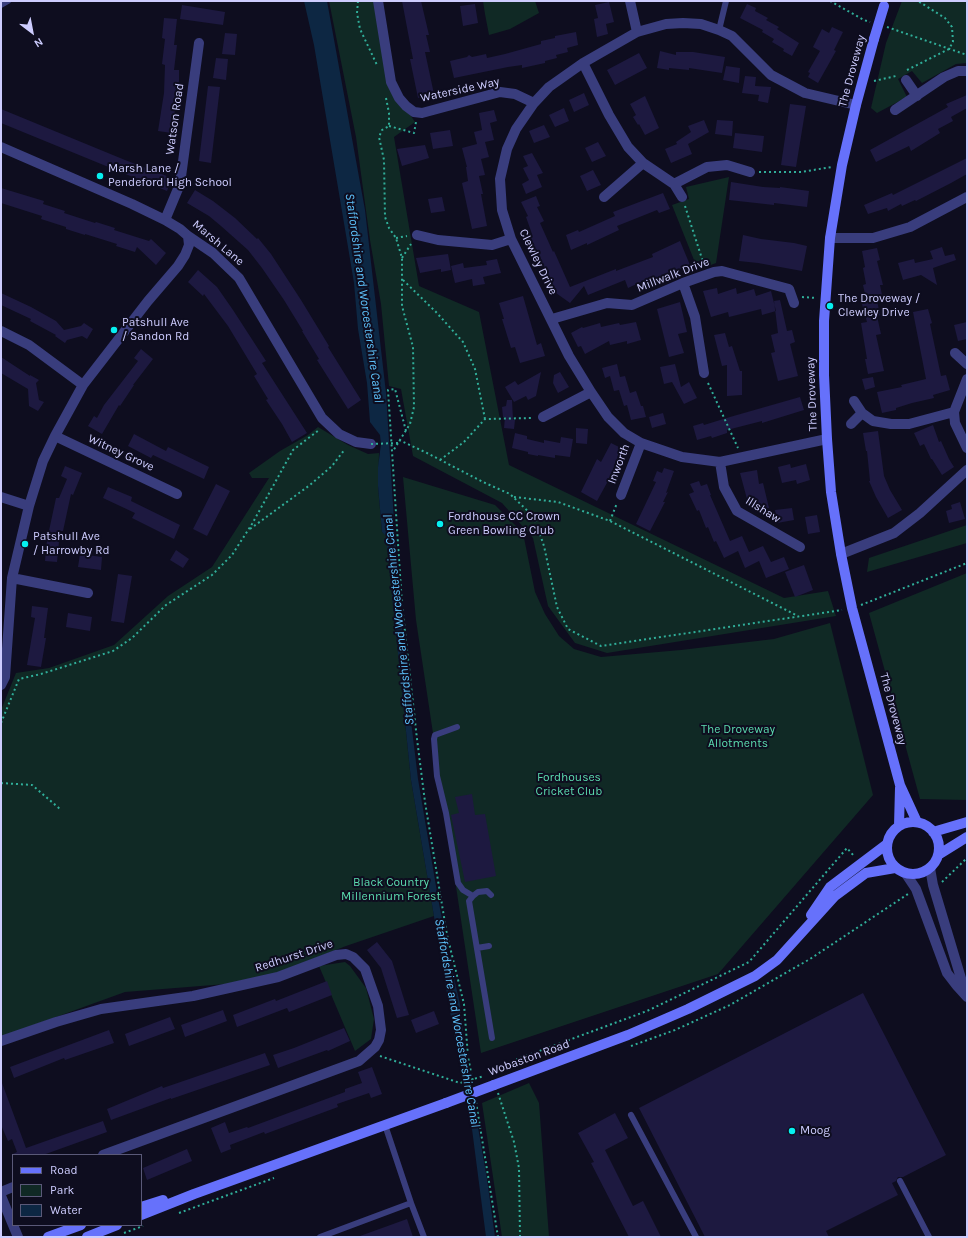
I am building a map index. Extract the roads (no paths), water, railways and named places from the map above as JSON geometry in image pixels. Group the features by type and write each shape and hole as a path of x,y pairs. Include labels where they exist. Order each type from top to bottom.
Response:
{"street":[{"name":"Waterside Way","path":"378,1 391,82 406,106 414,112 422,113 500,92 515,94 534,103"},
{"path":"630,1 637,32"},
{"name":"The Droveway","path":"885,3 856,105 842,165 830,238 826,298 824,375 831,492 841,554 852,608 900,785 917,822"},
{"name":"Clewley Drive","path":"827,439 720,462 682,457 641,443 624,433 608,417 569,356 552,319 511,239 502,210 500,179 507,149 516,129 534,103 549,87 583,63 637,32 666,24 701,24 719,30 732,36 771,75 805,93 856,105"},
{"name":"Watson Road","path":"165,220 180,184 199,43"},
{"path":"583,63 609,115 628,147 643,163 674,184 682,197"},
{"path":"895,110 944,77 958,71 967,71"},
{"path":"902,76 917,96"},
{"name":"Marsh Lane","path":"1,147 125,200 180,229 213,253 239,278 322,418 339,434 356,442 371,444"},
{"path":"604,197 643,163"},
{"path":"674,184 707,167 727,165 750,172"},
{"path":"830,238 874,238 910,227 967,197"},
{"path":"417,235 438,240 492,245 511,239"},
{"path":"1,686 6,677 11,583 29,506 43,461 83,385 148,301 178,266 189,246 188,236"},
{"name":"Millwalk Drive","path":"552,319 607,303 632,305 683,283 707,274 722,271 789,289 792,300"},
{"path":"683,283 695,317 704,373"},
{"path":"1,331 29,345 83,385"},
{"path":"955,353 967,364"},
{"path":"967,379 954,412 955,424 967,448"},
{"path":"544,417 591,392"},
{"path":"854,402 862,413 873,421 891,424 909,424 954,412"},
{"path":"851,424 862,413"},
{"name":"Witney Grove","path":"55,436 177,494"},
{"name":"Inworth","path":"621,495 641,443"},
{"name":"Illshaw","path":"720,462 724,487 737,512 800,547"},
{"path":"841,554 894,533 967,470"},
{"path":"1,497 29,506"},
{"path":"11,583 88,593"},
{"path":"1,603 11,583"},
{"name":"The Droveway","path":"899,826 900,785"},
{"path":"906,874 919,874 930,868 936,861 938,855 938,843 933,832 923,824 917,822 910,822 899,826 891,834 887,844 888,858 896,868 906,874 916,889 948,973 967,997"},
{"path":"933,832 967,822"},
{"path":"938,855 967,837"},
{"name":"Wobaston Road","path":"792,945 830,887 887,844"},
{"name":"Wobaston Road","path":"142,1215 194,1194 385,1126 628,1035 716,996 755,976 777,960 835,896 866,873 896,868"},
{"path":"930,868 933,885 967,997"},
{"name":"Redhurst Drive","path":"1,1041 56,1022 101,1010 193,996 256,983 278,977 336,955 346,954 354,957 365,969 378,1006 381,1030 379,1040 359,1061 106,1154"},
{"path":"1,1192 12,1187"},
{"name":"Wobaston Road","path":"142,1207 170,1198 194,1194"},
{"path":"1,1196 12,1223"},
{"path":"13,1226 18,1237"},
{"path":"48,1237 79,1226"},
{"path":"86,1237 114,1226"}],"lane":[{"path":"1,5 8,1"},
{"path":"719,30 726,1"},
{"path":"457,727 435,735 437,776 446,813 458,883 463,890 473,896"},
{"path":"491,895 486,892 478,892 469,901 492,1038"},
{"path":"477,948 489,946"},
{"path":"631,1115 696,1237"},
{"path":"385,1126 424,1237"},
{"path":"900,1181 929,1237"},
{"path":"320,1237 412,1203"}],"water":[{"name":"Staffordshire and Worcestershire Canal","path":"304,1 327,1 365,210 386,393 398,585 418,779 438,898 460,1004 466,1058 487,1179 495,1237 486,1237 469,1106 453,1029 411,780 386,536 382,532 378,486 378,467 381,444 380,435 370,422 367,383 358,329 354,283 314,45"}],"place":[{"name":"Marsh Lane / Pendeford High School","path":"100,176"},
{"name":"The Droveway / Clewley Drive","path":"830,306"},
{"name":"Patshull Ave / Sandon Rd","path":"114,330"},
{"name":"Fordhouse CC Crown Green Bowling Club","path":"440,524"},
{"name":"Patshull Ave / Harrowby Rd","path":"25,544"},
{"name":"Moog","path":"792,1131"}],"park label":[{"name":"The Droveway Allotments","path":"738,737"},
{"name":"Fordhouses Cricket Club","path":"569,785"},
{"name":"Black Country Millennium Forest","path":"391,890"}]}
